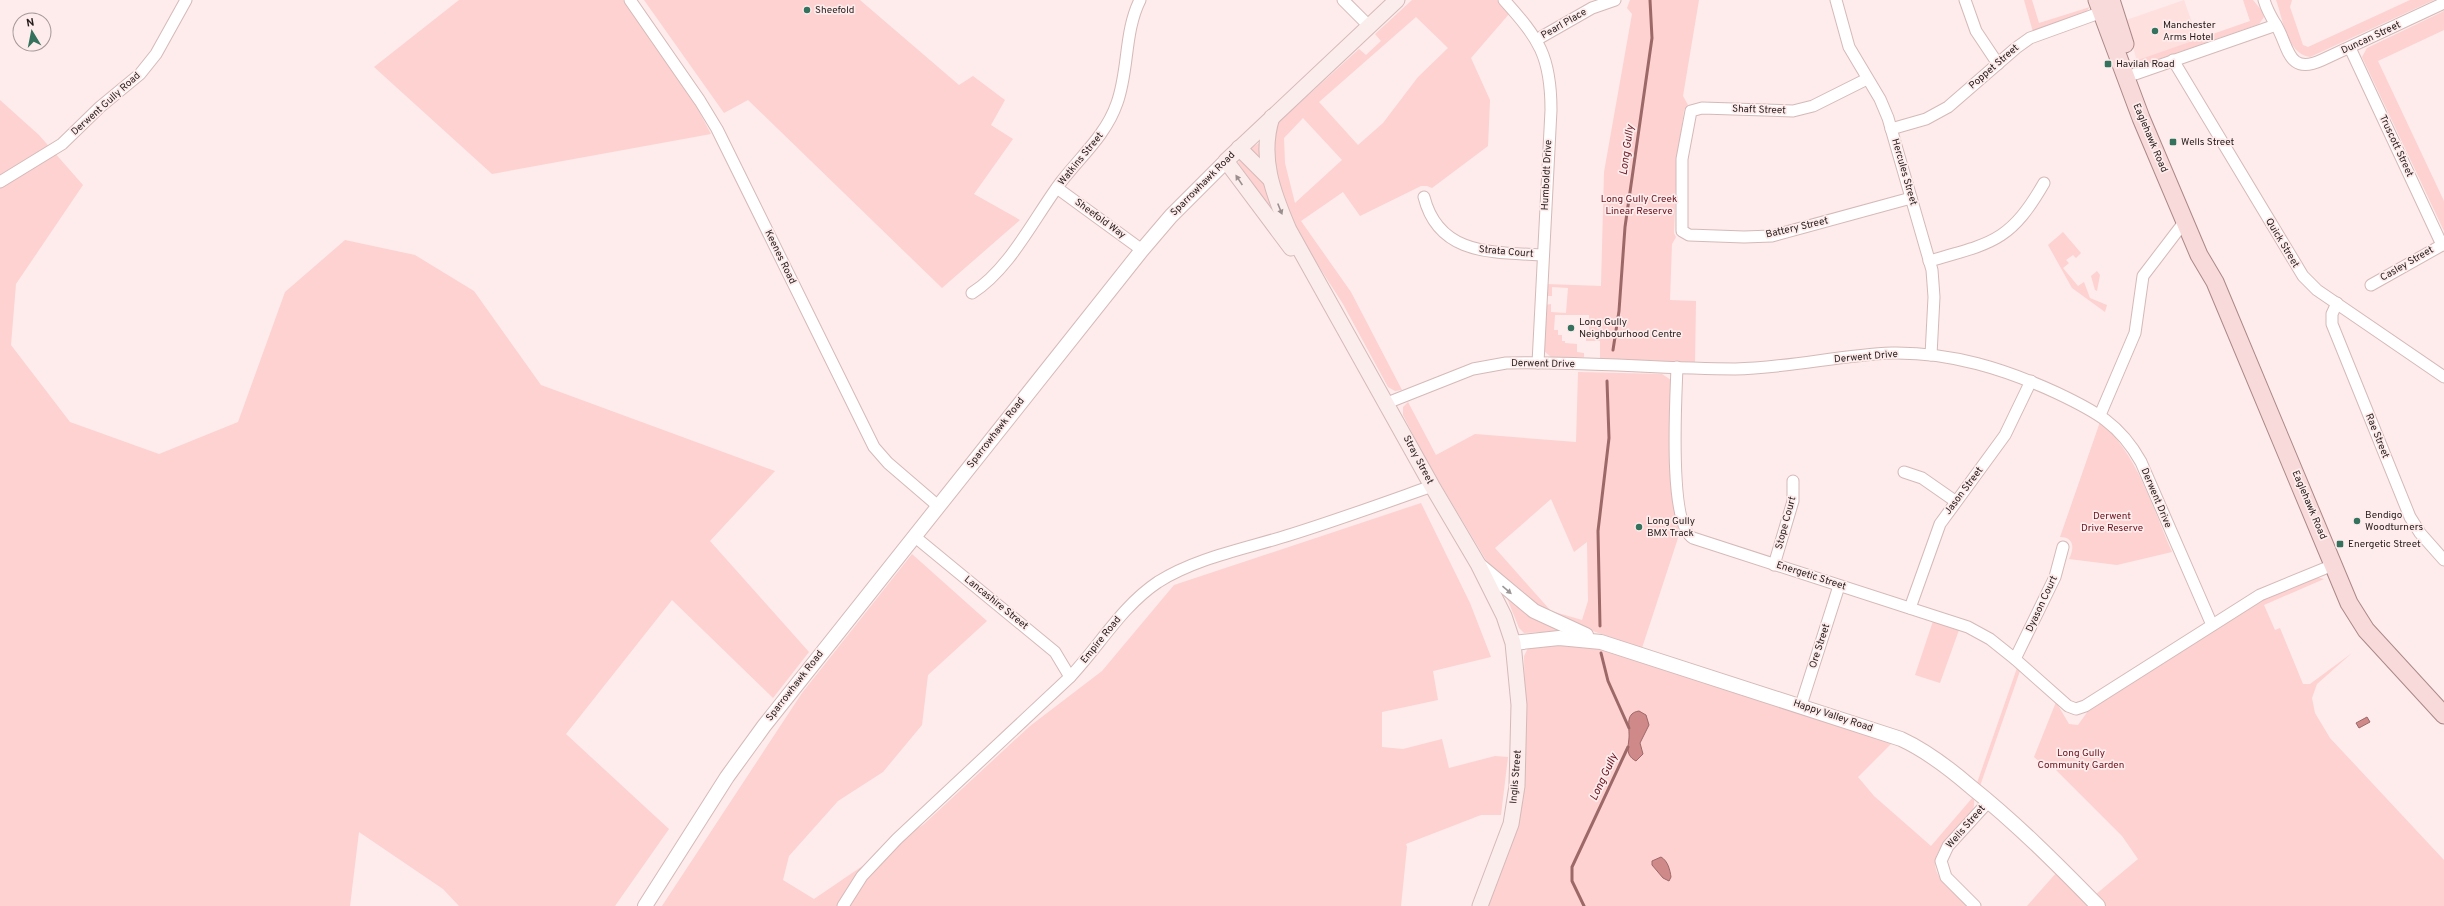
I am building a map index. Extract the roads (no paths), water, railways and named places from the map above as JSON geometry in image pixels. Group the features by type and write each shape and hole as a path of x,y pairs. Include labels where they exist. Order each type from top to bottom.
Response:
{"main road":[{"name":"Sparrowhawk Road","path":"1226,161 1397,0"},
{"name":"Eaglehawk Road","path":"2103,4 2130,76 2189,218 2199,255 2211,271 2349,603 2361,624 2444,715"},
{"name":"Stray Street","path":"1272,117 1266,146 1270,179 1289,230 1432,486 1478,564 1502,610 1513,643"},
{"path":"1239,148 1255,162 1270,179"},
{"name":"Stray Street","path":"1226,161 1243,186 1317,280"},
{"name":"Inglis Street","path":"1480,906 1511,824 1518,786 1519,705 1513,643"}],"street":[{"name":"Derwent Gully Road","path":"0,182 62,144 92,115 140,74 156,54 186,0"},
{"name":"Keenes Road","path":"630,0 700,101 717,129 874,447 888,463 938,506"},
{"name":"Watkins Street","path":"972,293 986,283 1008,260 1057,188 1103,132 1113,114 1120,90 1133,18 1140,0"},
{"path":"1343,0 1369,26"},
{"name":"Humboldt Drive","path":"1504,0 1536,40 1545,57 1550,89 1538,363"},
{"name":"Pearl Place","path":"1536,40 1592,8 1615,0"},
{"name":"Hercules Street","path":"1836,0 1844,38 1880,99 1891,130 1929,261 1934,296 1931,355"},
{"path":"1965,0 1976,31 1998,64"},
{"path":"2264,0 2271,19 2276,25"},
{"path":"2272,0 2277,17 2276,25"},
{"name":"Duncan Street","path":"2276,25 2286,51 2296,61 2303,64 2316,63 2444,3"},
{"name":"Poppet Street","path":"1891,130 1926,118 1948,107 2030,38 2103,4"},
{"path":"2130,76 2276,25"},
{"name":"Truscott Street","path":"2350,48 2443,244"},
{"name":"Quick Street","path":"2173,60 2297,269 2310,284 2444,376"},
{"name":"Shaft Street","path":"1682,231 1682,159 1689,116 1693,110 1702,108 1779,112 1801,110 1867,79"},
{"name":"Sparrowhawk Road","path":"645,906 749,747 914,536 1142,250 1171,216 1226,161"},
{"path":"1929,261 1980,246 2006,233 2026,213 2044,183"},
{"name":"Sheefold Way","path":"1057,188 1142,250"},
{"name":"Strata Court","path":"1424,197 1428,210 1435,223 1456,242 1486,252 1543,255"},
{"name":"Battery Street","path":"1682,231 1689,235 1744,237 1772,236 1911,198"},
{"path":"2100,415 2134,333 2143,276 2189,218"},
{"name":"Casley Street","path":"2371,285 2443,244"},
{"name":"Rae Street","path":"2337,303 2331,318 2333,328 2410,517 2420,533 2444,560"},
{"name":"Derwent Drive","path":"1387,403 1473,369 1494,364 1538,363 1752,368 1877,354 1931,355 1976,362 2031,381 2100,415 2120,432 2140,462 2212,625"},
{"name":"Energetic Street","path":"1677,367 1674,457 1685,531 1693,538 1968,627 1990,639 2015,659 2068,706 2074,714 2266,592 2333,565"},
{"name":"Jason Street","path":"1910,608 1933,539 1940,524 1955,501 2005,435 2031,381"},
{"path":"1904,472 1922,478 1955,501"},
{"name":"Stope Court","path":"1774,564 1793,501 1794,481"},
{"name":"Empire Road","path":"843,906 862,876 897,839 1070,677 1094,651 1112,625 1132,603 1159,582 1196,563 1313,528 1432,486"},
{"name":"Lancashire Street","path":"914,536 1055,652 1070,677"},
{"name":"Dyason Court","path":"2015,659 2057,573 2063,547"},
{"path":"1478,564 1534,611 1601,642"},
{"name":"Ore Street","path":"1801,705 1839,586"},
{"name":"Happy Valley Road","path":"1513,643 1559,638 1601,642 1801,705 1912,744 1938,760 1989,801 2035,842 2098,906"},
{"name":"Wells Street","path":"1975,906 1944,873 1941,861 1944,853 1989,801"}],"waterway":[{"name":"Long Gully","path":"1613,350 1619,311 1625,227 1652,38 1650,0"},
{"name":"Long Gully","path":"1600,626 1598,531 1609,438 1607,381"},
{"name":"Long Gully","path":"1601,653 1608,681 1629,728"},
{"name":"Long Gully","path":"1584,906 1572,881 1572,867 1628,747"}],"place":[{"name":"Sheefold","path":"807,10"},
{"name":"Manchester Arms Hotel","path":"2155,31"},
{"name":"Havilah Road","path":"2108,64"},
{"name":"Wells Street","path":"2173,142"},
{"name":"Long Gully Neighbourhood Centre","path":"1571,328"},
{"name":"Bendigo Woodturners","path":"2357,521"},
{"name":"Long Gully BMX Track","path":"1639,527"},
{"name":"Energetic Street","path":"2340,544"}],"park label":[{"name":"Long Gully Creek Linear Reserve","path":"1639,204"},
{"name":"Derwent Drive Reserve","path":"2112,522"},
{"name":"Long Gully Community Garden","path":"2081,758"}]}
